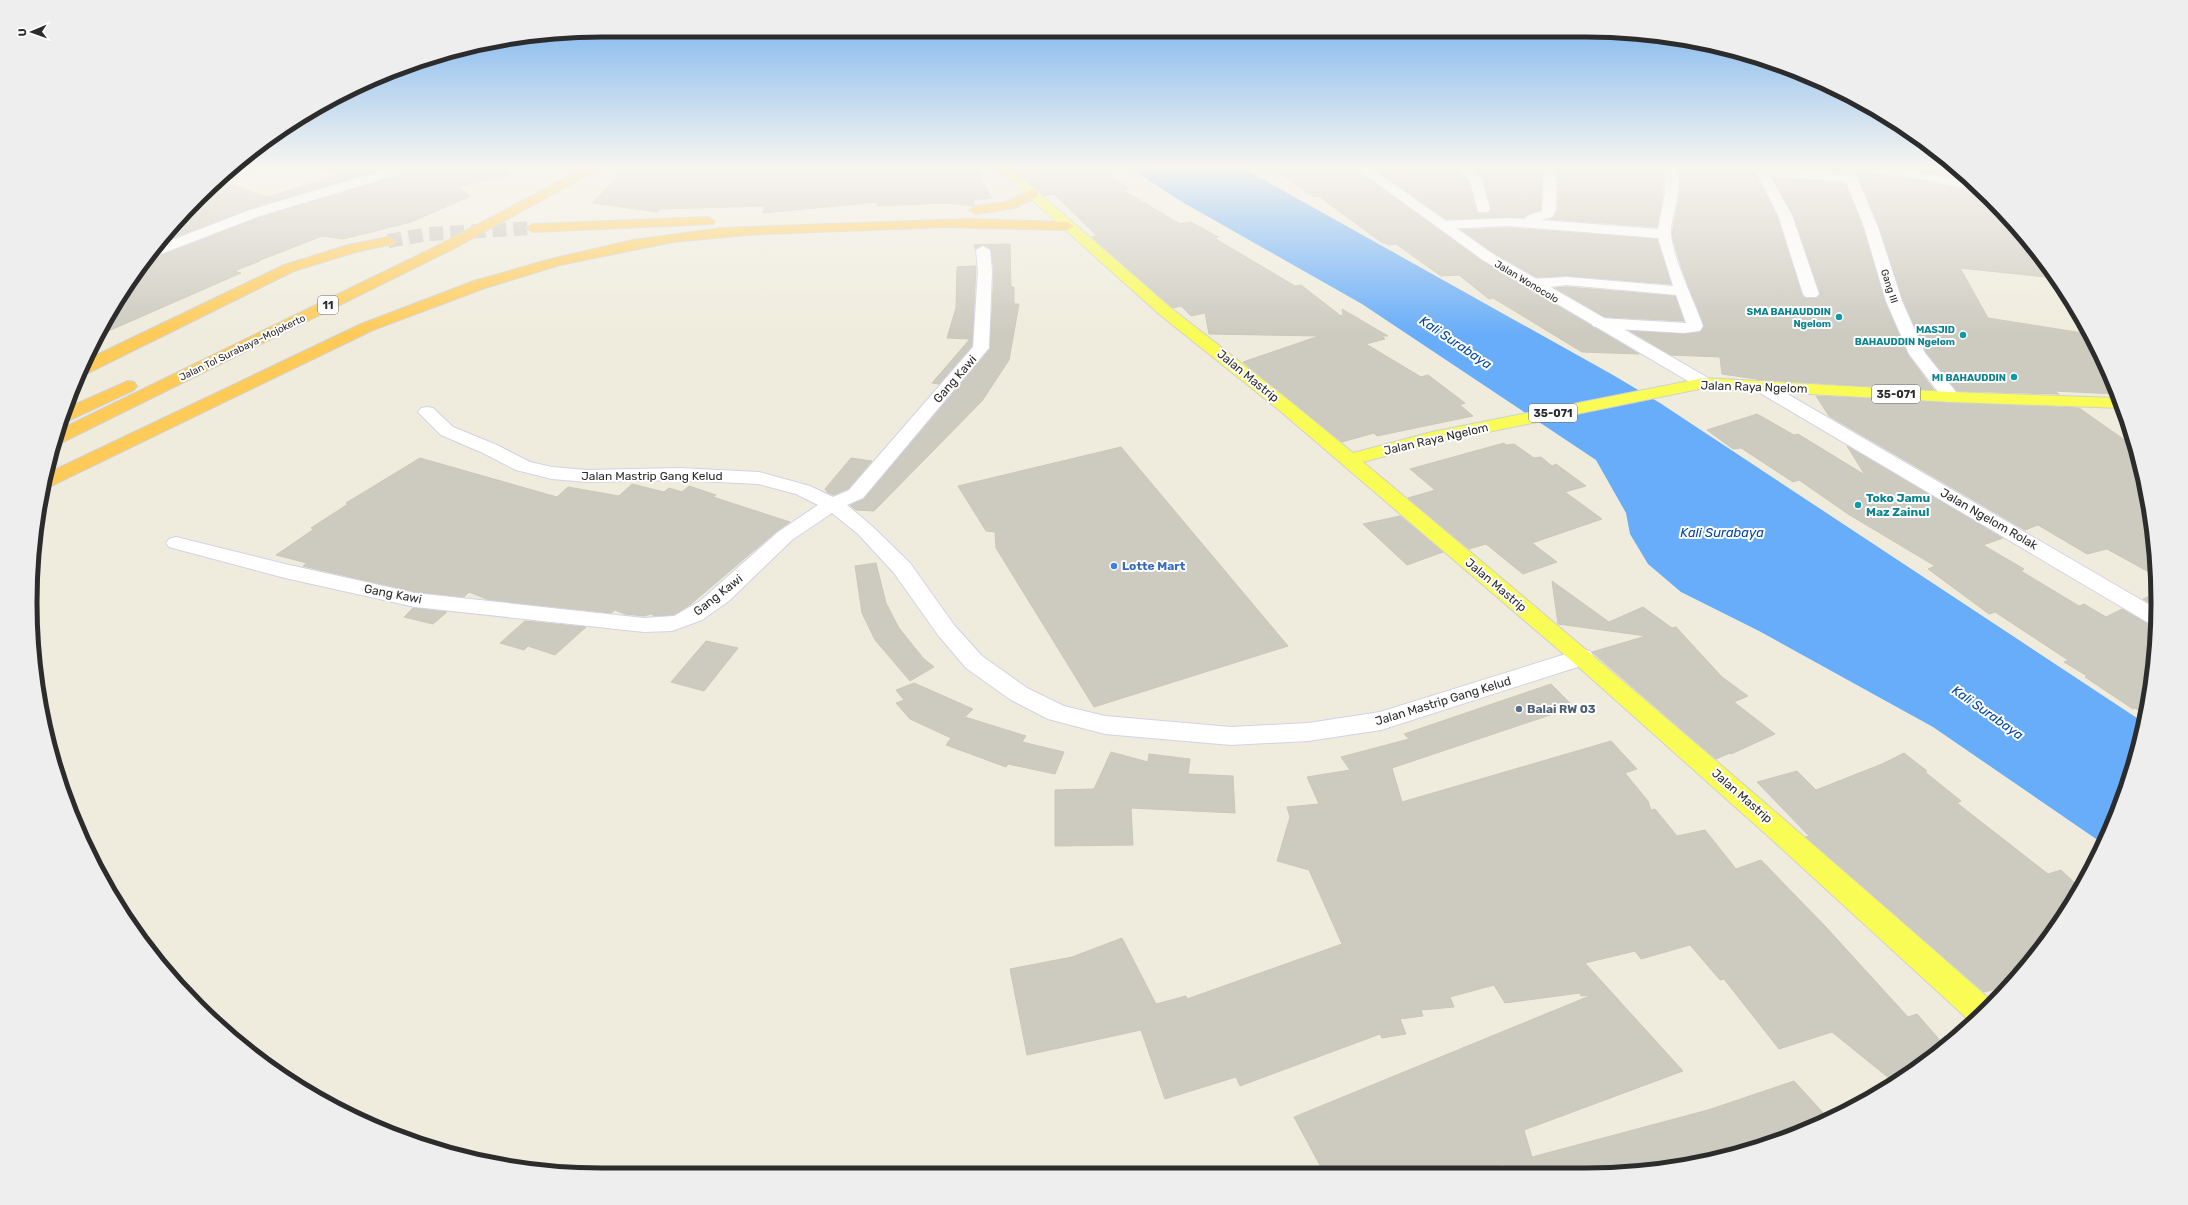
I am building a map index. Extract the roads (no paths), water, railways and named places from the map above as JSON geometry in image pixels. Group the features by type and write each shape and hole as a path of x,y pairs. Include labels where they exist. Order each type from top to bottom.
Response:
{"highway":[{"name":"Jalan Tol Surabaya–Mojokerto","path":"186,358 424,244 465,222"},
{"name":"Jalan Tol Surabaya–Mojokerto","path":"63,435 446,247 492,222"},
{"path":"533,228 678,222"},
{"path":"51,479 396,314 502,276 601,250 666,239 733,232 966,222"},
{"path":"1013,222 1067,226"},
{"path":"89,366 289,268 353,248 388,241"},
{"path":"70,413 143,379"}],"main road":[{"name":"Jalan Mastrip","path":"1063,222 1165,311 1219,352 1350,460 1582,657 1779,829 1978,1009"},
{"name":"Jalan Raya Ngelom","path":"1350,460 1432,438 1673,388 1704,383 1951,397 2114,403"}],"street":[{"path":"162,249 231,222"},
{"name":"Jalan Wonocolo","path":"1439,222 1488,257 1704,383"},
{"path":"1443,225 1490,222"},
{"path":"1503,222 1531,223 1664,234"},
{"path":"1599,323 1694,328 1695,326 1664,234 1666,222"},
{"path":"1786,222 1811,294"},
{"name":"Gang III","path":"1869,222 1894,301 1918,354 1951,397"},
{"name":"Gang Kawi","path":"176,543 285,571 416,600 644,625 666,624 681,621 698,613 738,581 786,536 833,504 856,494 865,486 981,348 985,271 984,250"},
{"path":"1533,284 1567,281 1682,291"},
{"name":"Jalan Ngelom Rolak","path":"1761,386 2151,614"},
{"name":"Jalan Mastrip Gang Kelud","path":"426,412 447,431 490,449 523,466 552,473 588,476 679,474 759,478 803,490 833,504 866,530 902,568 946,630 974,662 1019,694 1051,710 1105,725 1161,732 1231,736 1308,732 1381,721 1582,657"}],"water":[{"name":"Kali Surabaya","path":"1218,222 1340,222 1613,375 1660,403 2139,719 2132,749 2121,784 2098,841 1933,727 1759,631 1681,592 1648,564 1630,534 1626,513 1596,460 1362,304"}],"tunnel":[{"path":"388,241 429,234 533,228"}],"place":[{"name":"SMA BAHAUDDIN Ngelom","path":"1839,317"},
{"name":"MASJID BAHAUDDIN Ngelom","path":"1963,335"},
{"name":"MI BAHAUDDIN","path":"2014,377"},
{"name":"Toko Jamu Maz Zainul","path":"1858,505"},
{"name":"Lotte Mart","path":"1114,566"},
{"name":"Balai RW 03","path":"1519,709"}]}
